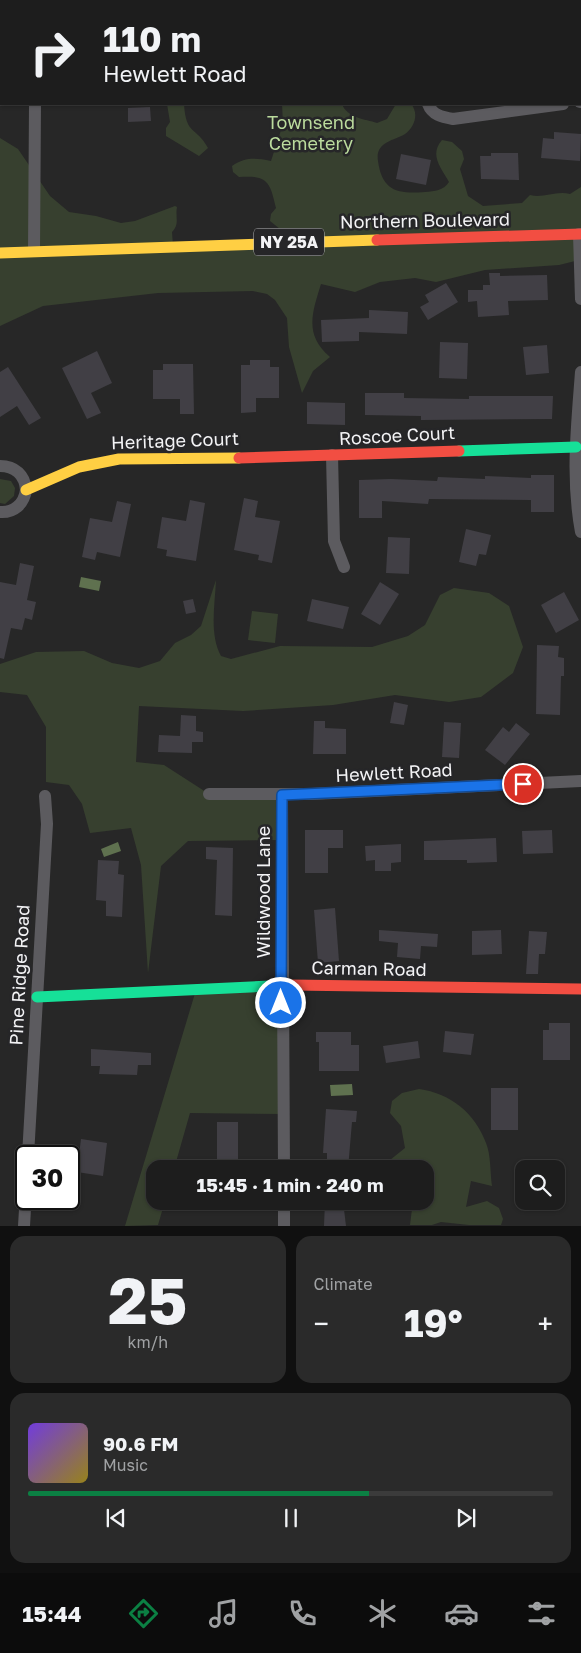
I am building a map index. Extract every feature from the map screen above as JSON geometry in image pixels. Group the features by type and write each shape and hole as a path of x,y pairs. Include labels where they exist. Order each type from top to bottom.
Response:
{"street":[{"path":"34,251 35,105"},
{"path":"428,105 430,109 438,115 452,118 555,105"},
{"path":"580,234 581,300"},
{"name":"Northern Boulevard","path":"0,253 580,234"},
{"path":"581,372 575,487 581,532"},
{"name":"Roscoe Court","path":"344,567 334,541 332,455 576,447"},
{"name":"Heritage Court","path":"26,490 79,467 119,459 332,455"},
{"path":"0,466 9,467 21,475 26,490 19,506 13,510 0,512"},
{"name":"Hewlett Road","path":"209,794 282,795 581,781"},
{"name":"Wildwood Lane","path":"282,795 281,985 284,1160"},
{"name":"Pine Ridge Road","path":"29,1145 47,824 45,796"},
{"name":"Carman Road","path":"37,997 281,985 581,990"},
{"path":"24,1226 25,1210"},
{"path":"284,1210 284,1226"}],"green space":[{"path":"167,105 184,105 189,126 204,141 208,148 199,156 166,136 166,128 170,122"},
{"name":"Townsend Cemetery","path":"282,105 342,105 344,109 352,115 377,123 387,119 395,105 412,105 415,112 415,120 411,128 405,134 386,143 379,150 378,161 380,171 388,185 400,191 416,193 441,189 447,185 449,182 436,156 436,151 442,140 452,142 462,151 464,159 460,169 468,196 483,206 522,203 530,195 570,194 581,187 581,234 575,261 559,265 485,270 436,282 415,278 380,282 355,292 321,284 313,314 313,332 322,349 330,357 313,371 302,393 289,347 287,318 275,300 267,294 253,291 158,293 43,306 0,326 0,138 18,149 50,196 69,212 96,216 121,223 135,221 175,206 177,207 177,220 172,232 173,246 287,242 287,229 280,229 270,221 271,214 276,208 269,186 262,179 256,177 239,177 233,172 232,166 251,159 271,161 283,124"},
{"path":"0,479 11,481 15,488 14,496 5,504 0,503"},
{"path":"216,580 215,638 221,656 231,659 280,646 372,647 408,636 425,625 440,595 454,588 489,593 509,606 523,647 513,673 481,697 449,702 395,695 333,705 243,711 139,706 136,762 164,765 209,794 282,795 281,840 188,841 161,866 148,973 141,865 131,828 90,833 82,804 69,785 46,782 46,727 27,695 0,692 0,664 36,652 84,651 112,663 139,668 160,661 175,643 191,635 201,626"},
{"path":"252,611 278,614 275,643 248,640"},
{"path":"281,985 283,1114 190,1113 177,1160 146,1160 146,1210 162,1210 158,1225 125,1226 196,990"},
{"path":"419,1089 441,1095 460,1106 475,1122 489,1153 492,1186 471,1181 466,1207 487,1201 499,1208 503,1219 501,1225 469,1225 441,1222 432,1225 410,1225 412,1210 434,1210 434,1160 390,1160 405,1148 401,1126 390,1113 392,1101 402,1093"}],"shaded area":[{"path":"81,577 101,581 99,591 79,587"},
{"path":"118,842 121,851 104,857 101,849"},
{"path":"352,1084 353,1095 331,1096 330,1085"}],"building":[{"path":"150,107 151,121 128,122 128,108"},
{"path":"554,132 581,134 580,161 541,158 543,138 554,139"},
{"path":"491,153 518,153 519,180 481,179 480,156 491,156"},
{"path":"401,154 431,160 426,185 396,179"},
{"path":"489,273 500,273 500,276 547,275 548,300 508,301 509,315 478,317 477,301 468,302 468,290 483,290 483,285 490,285"},
{"path":"446,283 458,302 428,320 420,307 429,302 425,295"},
{"path":"369,310 408,312 407,334 359,332 359,341 322,342 321,320 369,318"},
{"path":"440,342 468,343 467,379 439,378"},
{"path":"547,345 549,373 526,375 523,347"},
{"path":"97,351 112,383 91,393 101,413 87,419 62,368"},
{"path":"250,360 270,360 270,367 279,367 279,398 256,398 256,412 241,413 241,365 250,365"},
{"path":"163,364 193,364 194,414 180,414 180,399 153,399 153,370 163,370"},
{"path":"8,367 41,418 29,425 17,406 0,417 0,372"},
{"path":"365,393 404,393 404,398 469,399 469,396 553,396 552,419 421,420 421,416 365,415"},
{"path":"307,402 345,403 345,425 307,424"},
{"path":"531,475 554,475 554,512 531,512 531,500 429,499 428,504 382,501 382,518 359,518 359,480 437,481 438,477 485,479 485,476 531,478"},
{"path":"244,498 258,501 255,517 280,521 272,563 258,560 259,555 234,550"},
{"path":"190,500 205,503 196,561 166,556 167,550 157,548 162,517 186,521"},
{"path":"117,501 131,504 120,557 97,552 95,560 82,557 90,518 112,522"},
{"path":"466,529 491,535 486,555 479,554 476,566 459,562"},
{"path":"388,537 410,538 409,574 386,573"},
{"path":"20,563 34,566 27,600 36,602 32,620 25,618 22,630 11,628 4,659 0,658 0,582 16,585"},
{"path":"380,582 399,594 380,625 361,614"},
{"path":"564,592 579,620 556,633 541,605"},
{"path":"193,599 196,612 186,614 183,601"},
{"path":"312,599 349,607 343,629 307,621"},
{"path":"537,645 559,646 558,657 564,658 564,676 561,676 560,715 536,714"},
{"path":"394,702 408,705 404,725 390,723"},
{"path":"181,715 196,716 196,731 203,732 203,742 192,742 192,753 158,752 159,735 180,736"},
{"path":"314,721 325,721 325,728 346,729 346,754 313,754"},
{"path":"444,722 461,723 459,758 442,757"},
{"path":"516,723 530,734 505,765 485,750 503,727 509,732"},
{"path":"305,830 343,830 343,848 328,848 328,873 305,873"},
{"path":"552,830 553,853 523,854 522,831"},
{"path":"496,838 497,862 467,863 467,860 424,860 424,841"},
{"path":"401,844 401,862 391,863 391,871 375,871 375,860 366,861 365,846"},
{"path":"206,847 233,848 232,916 215,915 217,860 206,859"},
{"path":"98,860 119,861 118,874 124,875 122,917 106,916 106,901 96,900"},
{"path":"335,908 339,961 318,963 314,910"},
{"path":"379,930 438,934 437,947 421,946 420,959 397,957 398,943 379,941"},
{"path":"501,930 502,954 472,955 472,931"},
{"path":"529,931 547,932 545,954 539,954 538,974 526,974"},
{"path":"549,1023 570,1023 570,1060 543,1060 543,1030 549,1030"},
{"path":"445,1031 474,1034 471,1055 443,1052"},
{"path":"316,1032 351,1032 351,1045 359,1045 359,1071 319,1071 319,1042 316,1042"},
{"path":"418,1041 420,1058 386,1063 383,1046"},
{"path":"91,1049 151,1053 151,1065 138,1065 137,1075 99,1074 100,1066 91,1066"},
{"path":"491,1088 518,1088 518,1130 491,1130"},
{"path":"326,1109 357,1111 356,1122 352,1122 349,1160 327,1160 327,1153 323,1153"},
{"path":"217,1122 238,1122 238,1160 217,1160"},
{"path":"81,1139 107,1143 103,1176 80,1172"},
{"path":"325,1210 344,1210 346,1226 324,1226"}],"traffic: fast":[{"path":"459,451 576,447"},
{"path":"37,997 291,985"}],"traffic: slow":[{"path":"0,253 377,240"},
{"path":"26,490 79,467 119,459 239,458"}],"traffic: jam":[{"path":"377,240 581,234"},
{"path":"239,458 459,451"},
{"path":"291,985 581,989"}],"route":[{"path":"281,1003 282,795 523,784"}]}
